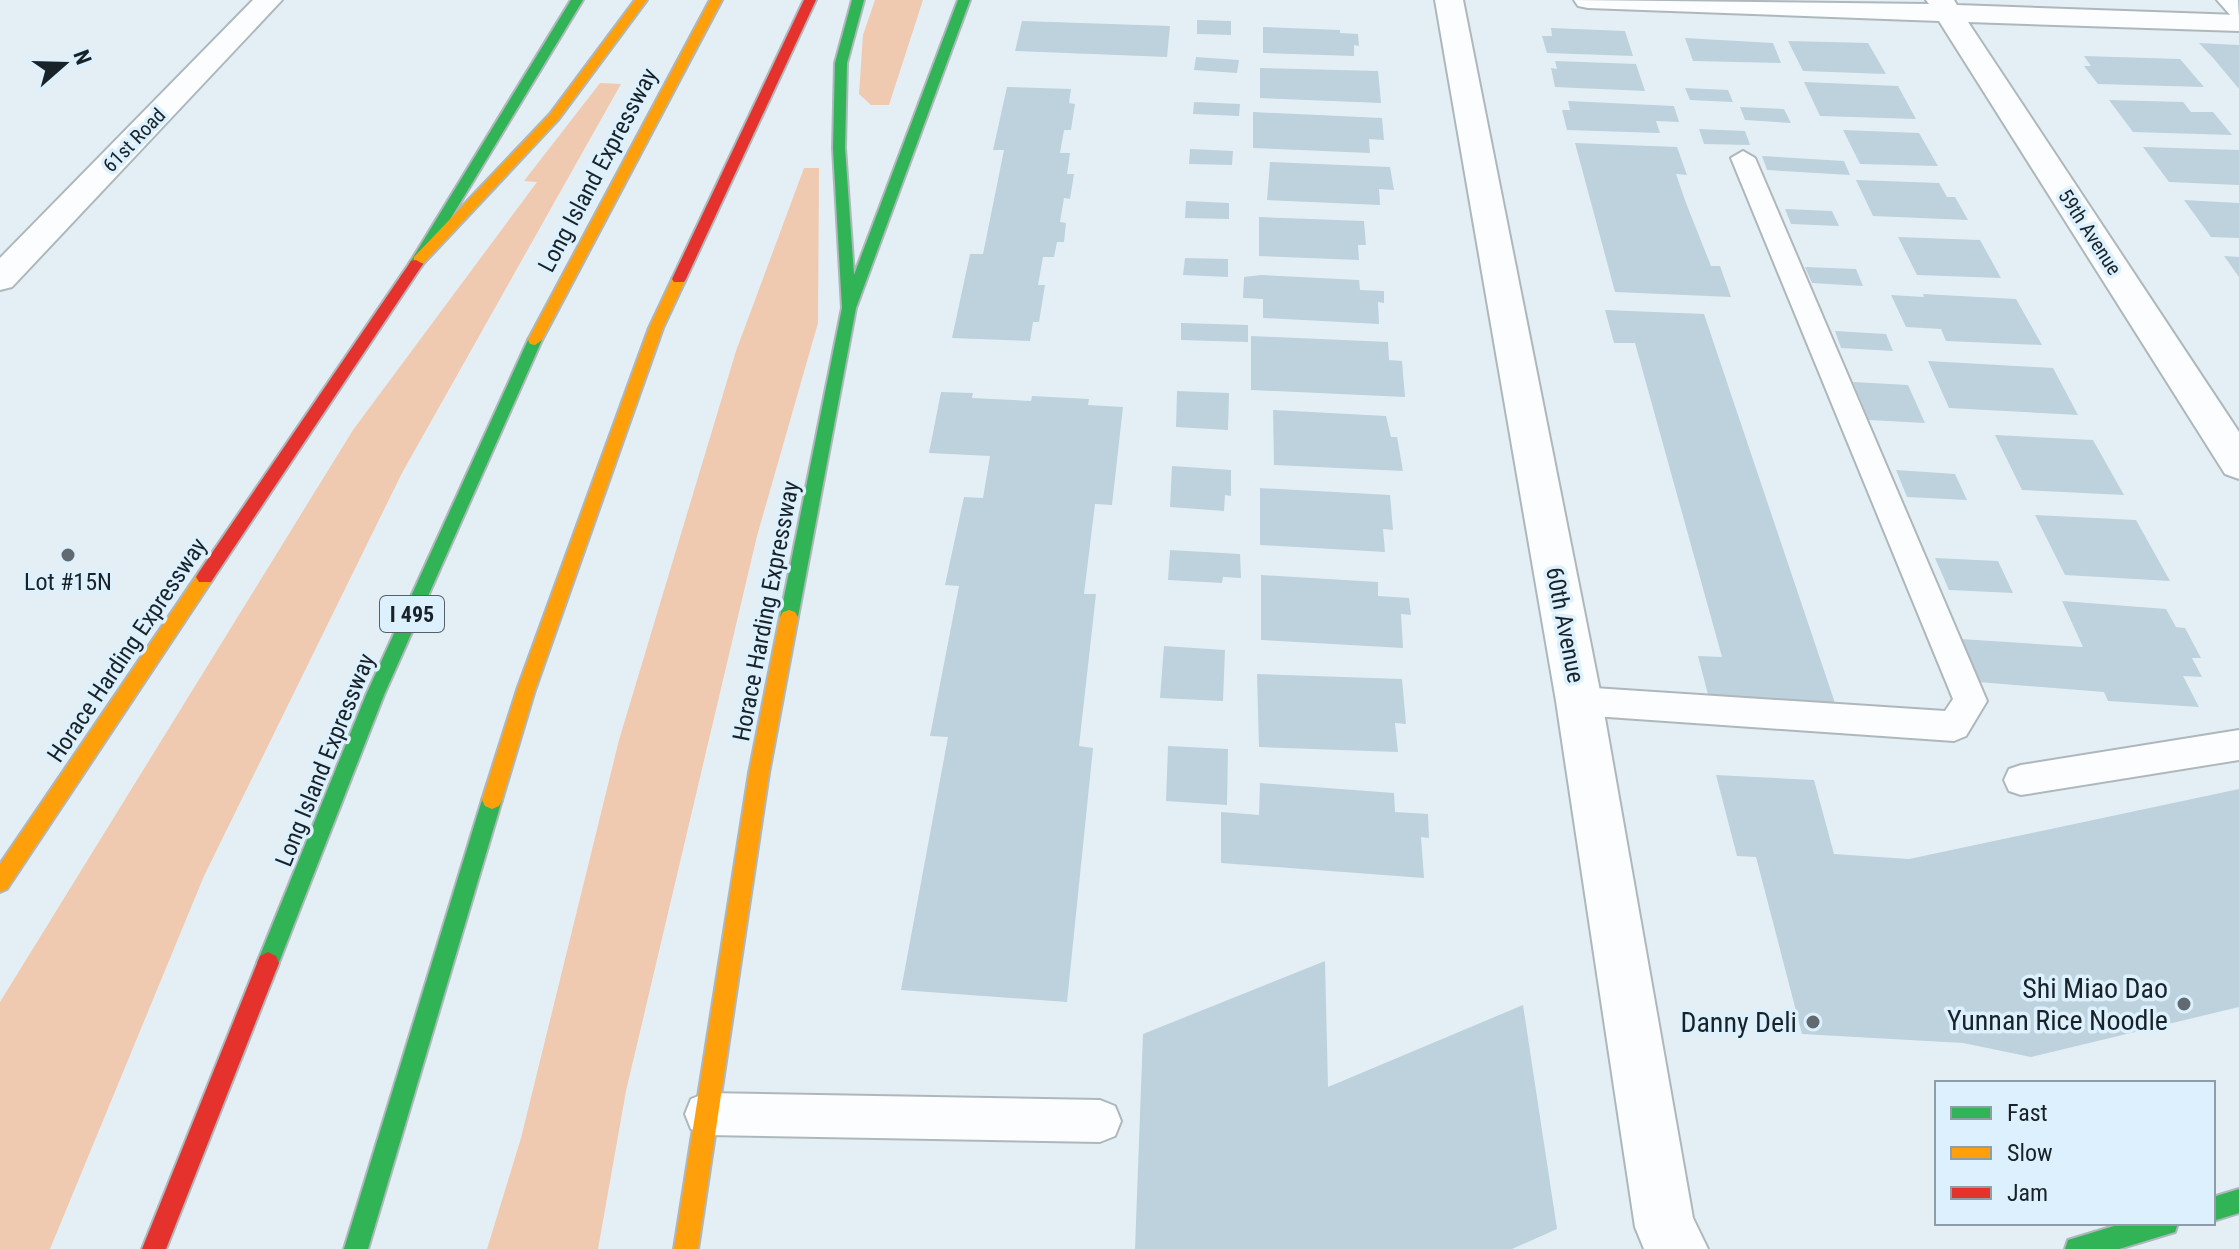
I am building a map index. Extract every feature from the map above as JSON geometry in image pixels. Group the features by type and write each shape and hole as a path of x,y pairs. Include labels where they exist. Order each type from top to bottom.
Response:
{"main road":[{"name":"Horace Harding Expressway","path":"0,882 419,260 577,0"},
{"path":"419,260 554,117 641,0"},
{"name":"Long Island Expressway","path":"154,1249 381,681 537,335 716,0"},
{"path":"356,1249 526,690 656,328 810,0"},
{"path":"849,308 839,148 841,63 858,0"},
{"name":"Horace Harding Expressway","path":"686,1249 759,773 849,308 964,0"},
{"path":"2215,1208 2239,1201"},
{"path":"2077,1249 2159,1225"}],"street":[{"name":"61st Road","path":"0,279 268,0"},
{"name":"60th Avenue","path":"1449,0 1579,701 1665,1227 1678,1249"},
{"path":"1588,0 1944,6 2239,23"},
{"name":"59th Avenue","path":"1944,6 2239,464"}],"lane":[{"path":"2227,0 2239,13"},
{"path":"1579,701 1954,726 1970,701 1743,158"},
{"path":"2021,780 2239,745"},
{"path":"706,1114 1100,1121"}],"shaded area":[{"path":"875,0 923,0 889,105 871,105 859,94 863,35"},
{"path":"600,83 621,84 402,473 204,876 50,1249 0,1249 0,1002 353,430 537,182 524,181"},
{"path":"804,168 819,168 818,323 757,536 626,1091 598,1249 487,1249 521,1138 619,740 736,351"}],"building":[{"path":"1197,20 1231,21 1231,35 1197,34"},
{"path":"1022,21 1170,26 1167,57 1015,51"},
{"path":"1263,27 1340,30 1340,33 1358,34 1359,46 1354,45 1354,56 1263,53"},
{"path":"1551,28 1625,31 1633,56 1547,53 1542,36 1552,36"},
{"path":"1685,38 1773,43 1781,63 1693,61"},
{"path":"1788,41 1868,43 1886,74 1803,71"},
{"path":"2199,43 2239,45 2239,89 2214,59"},
{"path":"2084,56 2180,59 2204,87 2098,84 2084,66 2091,66"},
{"path":"1196,57 1239,60 1237,73 1194,70"},
{"path":"1555,61 1636,64 1645,91 1555,87 1551,68 1557,69"},
{"path":"1260,68 1378,71 1381,103 1260,98"},
{"path":"1804,82 1898,86 1916,119 1820,116"},
{"path":"1007,87 1071,89 1069,103 1075,104 1071,130 1064,130 1060,153 1070,153 1067,174 1074,174 1070,199 1064,198 1060,222 1066,223 1064,242 1057,242 1054,257 1043,257 1038,285 1045,285 1039,322 1033,322 1030,341 952,338 970,254 983,254 1004,150 993,150"},
{"path":"1685,88 1728,90 1733,102 1690,100"},
{"path":"2109,100 2183,102 2191,112 2213,112 2232,135 2133,132"},
{"path":"1568,101 1674,106 1679,122 1656,121 1660,133 1567,130 1562,110 1570,110"},
{"path":"1194,102 1240,104 1239,116 1193,114"},
{"path":"1740,107 1784,109 1791,123 1745,120"},
{"path":"1253,112 1382,118 1384,140 1369,139 1370,153 1253,148"},
{"path":"1699,129 1745,131 1750,145 1704,144"},
{"path":"1843,130 1919,133 1938,166 1860,164"},
{"path":"1575,143 1677,147 1687,175 1676,174 1686,203 1711,266 1720,266 1731,297 1615,292"},
{"path":"2143,147 2239,150 2239,185 2169,182"},
{"path":"1190,149 1233,151 1232,165 1189,164"},
{"path":"1762,156 1844,161 1850,175 1767,170"},
{"path":"1270,162 1390,167 1394,190 1379,189 1380,205 1267,200"},
{"path":"1856,180 1939,183 1947,197 1955,197 1968,220 1873,216"},
{"path":"2184,200 2239,203 2239,238 2211,237"},
{"path":"1186,201 1229,203 1229,219 1185,218"},
{"path":"1785,209 1832,211 1839,226 1791,224"},
{"path":"1259,217 1364,221 1366,245 1358,245 1359,260 1259,256"},
{"path":"1898,237 1980,240 2001,278 1917,275"},
{"path":"2224,256 2239,257 2239,277"},
{"path":"1185,258 1228,259 1228,277 1183,275"},
{"path":"1805,267 1856,269 1863,286 1812,283"},
{"path":"1261,275 1359,280 1360,290 1384,291 1384,303 1378,302 1379,324 1263,318 1263,299 1243,298 1244,277"},
{"path":"1923,294 2016,299 2042,345 1946,341 1941,329 1906,327 1891,295 1924,297"},
{"path":"1605,310 1704,314 1837,709 1710,702 1698,656 1722,657 1635,343 1614,343"},
{"path":"1181,323 1248,325 1248,342 1181,340"},
{"path":"1835,331 1886,334 1893,351 1841,348"},
{"path":"1251,336 1388,342 1389,360 1402,361 1405,397 1251,390"},
{"path":"1928,361 2053,368 2078,415 1949,408"},
{"path":"1853,382 1908,385 1925,423 1869,420"},
{"path":"1177,391 1229,393 1228,430 1176,427"},
{"path":"941,392 973,393 972,398 1031,401 1032,396 1089,399 1088,405 1123,407 1112,505 1095,504 1084,594 1096,594 1079,746 1093,748 1067,1002 901,990 948,737 930,736 959,586 945,585 964,497 983,498 990,456 929,453"},
{"path":"1273,410 1386,416 1391,437 1397,437 1403,471 1274,465"},
{"path":"1995,435 2093,440 2124,495 2022,490"},
{"path":"1172,466 1231,470 1231,496 1225,495 1224,511 1170,507"},
{"path":"1896,470 1955,474 1967,500 1907,497"},
{"path":"1260,488 1390,495 1393,530 1383,529 1385,552 1260,545"},
{"path":"2035,515 2136,520 2170,581 2065,575"},
{"path":"1170,550 1240,554 1241,578 1223,577 1222,583 1168,580"},
{"path":"1935,558 1998,561 2013,593 1949,590"},
{"path":"1261,575 1378,582 1378,596 1409,598 1411,615 1401,614 1403,648 1261,640"},
{"path":"2062,601 2166,609 2176,627 2185,628 2201,658 2192,658 2202,677 2183,676 2199,707 2108,701 2104,692 1978,682 1961,639 2083,647"},
{"path":"1164,646 1225,650 1223,701 1160,698"},
{"path":"1257,674 1402,679 1406,724 1395,723 1398,752 1259,747"},
{"path":"1168,746 1228,749 1227,805 1166,801"},
{"path":"1716,775 1814,780 1834,854 1909,859 2239,789 2239,1007 2031,1057 1963,1043 1802,1034 1756,857 1737,856"},
{"path":"1260,783 1394,793 1395,812 1428,814 1429,838 1421,837 1424,878 1221,863 1221,812 1259,815"},
{"path":"1325,961 1328,1087 1523,1005 1557,1229 1512,1249 1135,1249 1143,1034"}],"traffic: fast":[{"path":"416,264 577,0"},
{"path":"849,308 839,148 841,63 858,0"},
{"path":"789,617 849,308 964,0"},
{"path":"268,963 375,695 535,340"},
{"path":"356,1249 492,800"},
{"path":"2215,1208 2239,1201"},
{"path":"2077,1249 2159,1225"}],"traffic: slow":[{"path":"419,260 554,117 641,0"},
{"path":"535,340 716,0"},
{"path":"492,800 526,690 656,328 679,279"},
{"path":"0,882 205,577"},
{"path":"686,1249 759,773 789,617"}],"traffic: jam":[{"path":"679,279 810,0"},
{"path":"205,577 416,264"},
{"path":"154,1249 268,963"}],"place":[{"name":"Lot #15N","path":"68,555"},
{"name":"Shi Miao Dao Yunnan Rice Noodle","path":"2184,1004"},
{"name":"Danny Deli","path":"1813,1022"}]}
